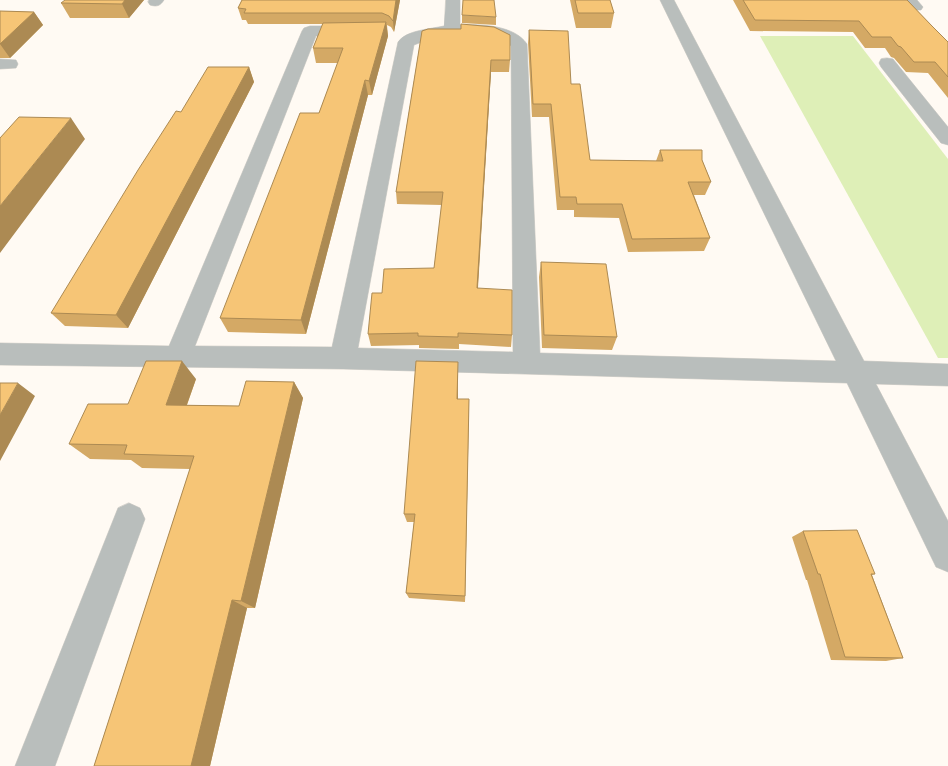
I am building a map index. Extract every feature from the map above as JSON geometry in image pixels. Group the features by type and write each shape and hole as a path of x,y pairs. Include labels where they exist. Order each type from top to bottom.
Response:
{"street":[{"path":"452,29 453,0"},
{"path":"667,0 948,555"},
{"path":"343,358 406,42 416,36 452,29 506,34 518,44 527,363"},
{"path":"178,358 310,31 374,31"},
{"path":"887,63 948,139"},
{"path":"0,354 178,358 343,358 948,375"},
{"path":"35,766 129,519"}],"green space":[{"path":"760,36 853,36 948,159 948,358 938,358"}],"building":[{"path":"65,0 125,0 122,4 61,3"},
{"path":"242,0 396,0 393,21 389,16 382,13 244,13 246,9 238,8"},
{"path":"463,0 494,0 496,17 462,15"},
{"path":"575,0 610,0 614,13 578,13"},
{"path":"743,0 907,0 948,42 948,77 935,62 914,62 891,37 872,37 859,21 755,20"},
{"path":"0,11 34,12 0,44"},
{"path":"386,22 369,81 365,80 301,320 220,318 300,113 319,113 343,48 313,48 323,23"},
{"path":"461,24 494,27 510,35 510,60 491,60 477,288 512,290 512,335 458,333 458,337 418,336 418,333 368,334 372,293 382,293 384,269 434,268 443,192 396,192 422,31 428,29 461,29"},
{"path":"529,30 568,31 571,84 580,84 590,160 663,161 660,150 702,150 702,160 711,182 688,182 710,238 632,239 622,204 577,204 576,197 560,197 551,104 533,104"},
{"path":"208,67 249,67 116,315 51,313 138,170 176,111 181,112"},
{"path":"19,117 71,118 0,206 0,138"},
{"path":"541,262 606,264 617,337 544,335"},
{"path":"146,361 182,361 166,405 239,406 246,381 294,382 241,601 232,600 191,766 94,766 194,456 124,454 127,445 69,444 88,404 128,404"},
{"path":"416,361 458,362 457,399 469,399 465,596 406,593 415,514 404,514"},
{"path":"0,383 18,383 0,415"},
{"path":"857,530 875,574 871,574 903,658 845,657 820,574 818,574 803,531"}]}
